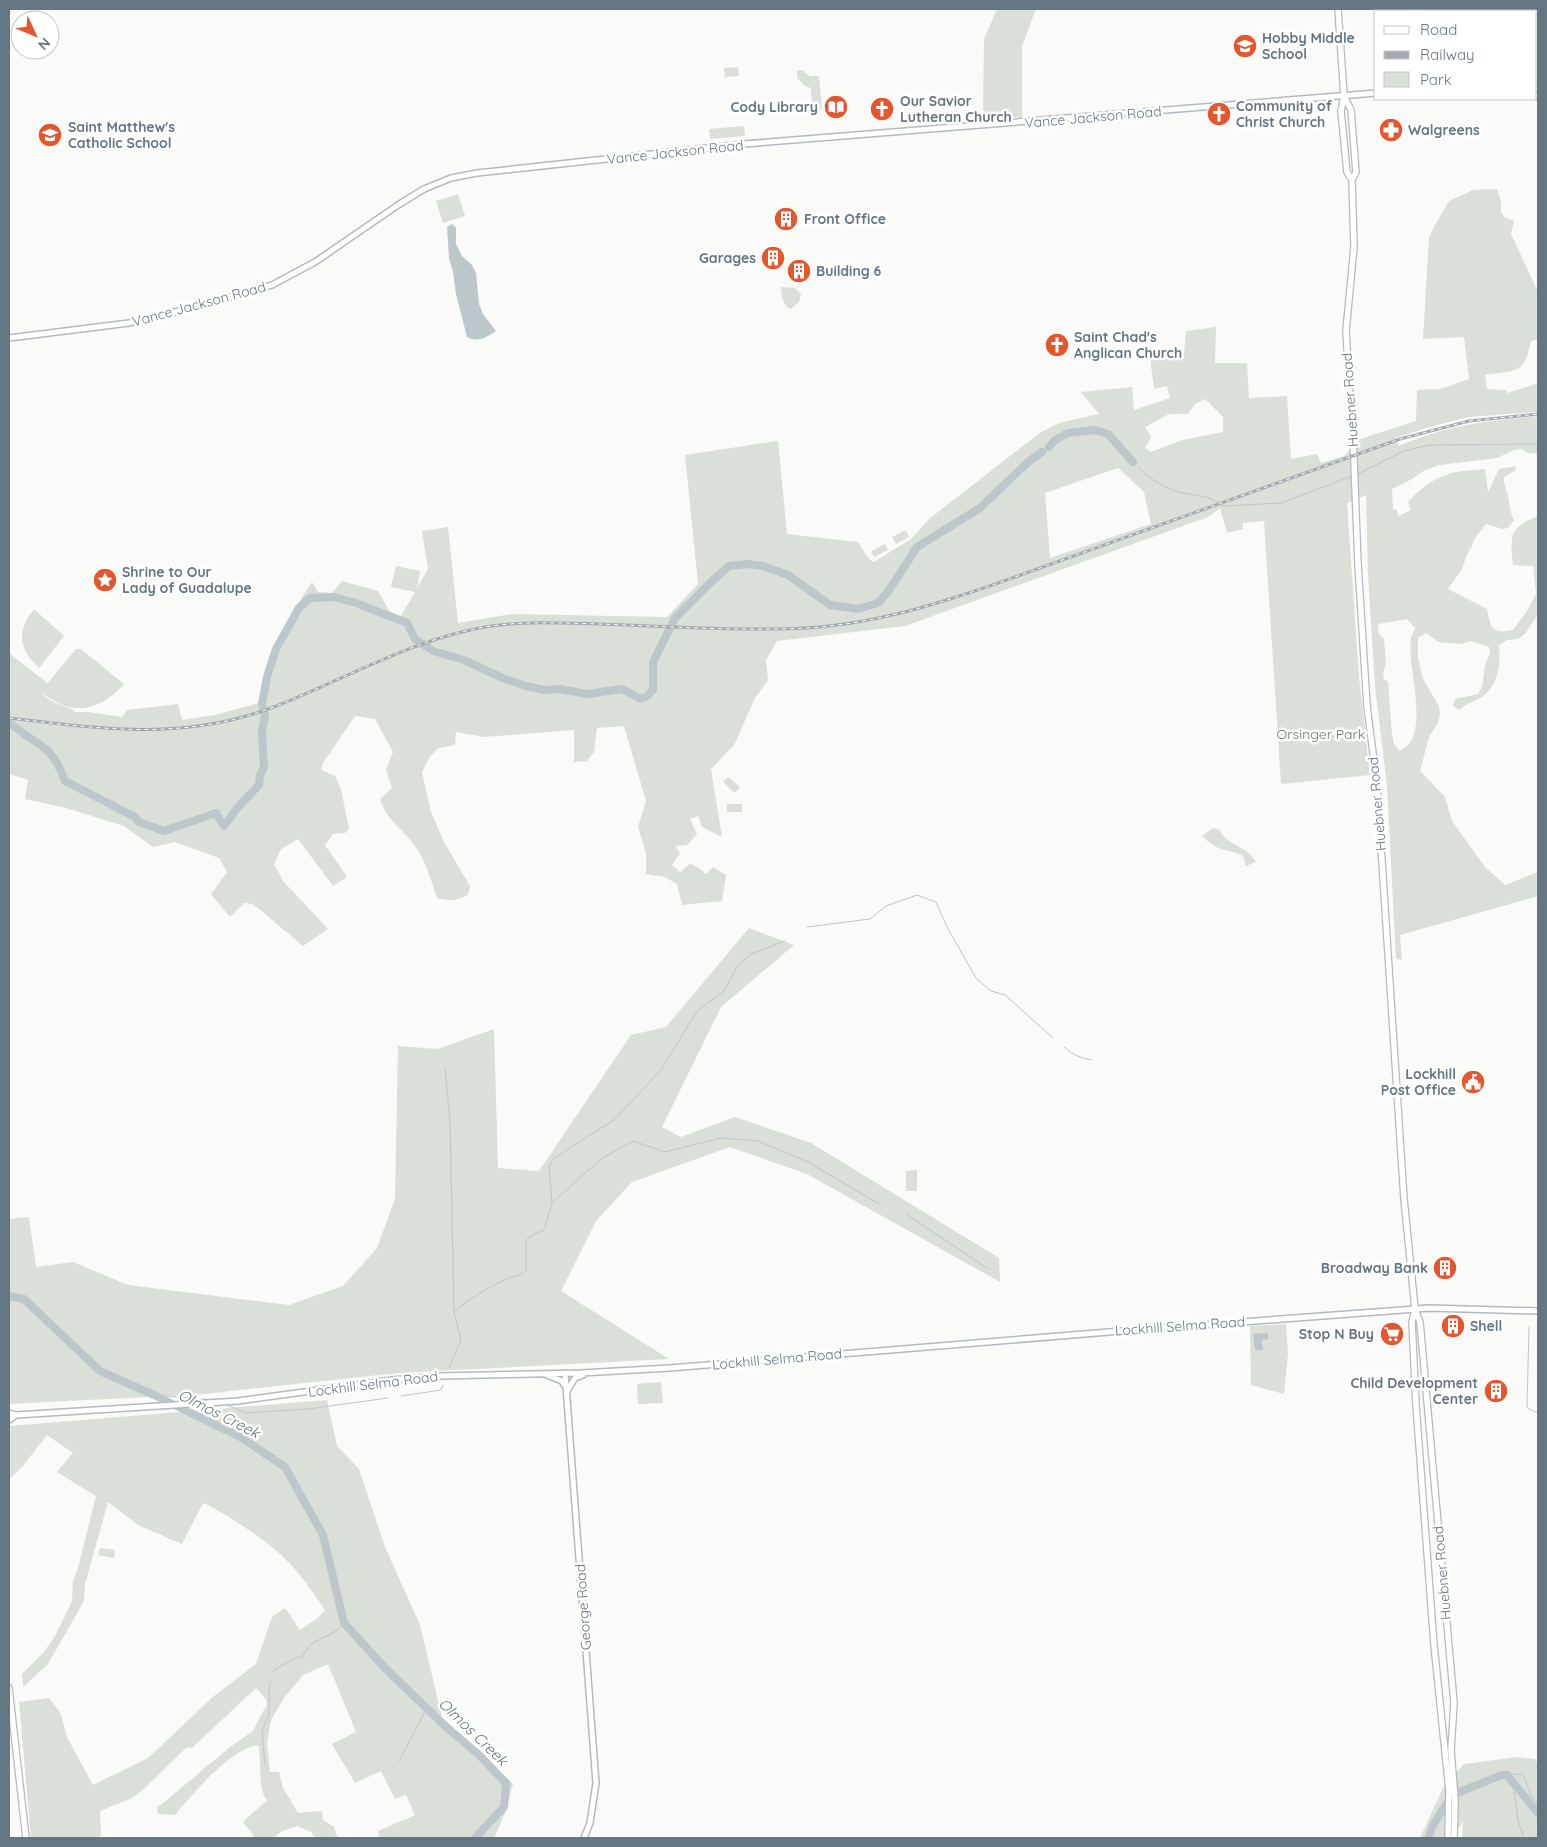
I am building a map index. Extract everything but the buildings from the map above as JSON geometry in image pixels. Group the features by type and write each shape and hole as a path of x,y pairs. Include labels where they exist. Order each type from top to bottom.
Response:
{"main road":[{"name":"Huebner Road","path":"1338,9 1344,96 1341,111 1346,172 1352,180"},
{"name":"Vance Jackson Road","path":"9,338 129,323 204,305 272,285 316,262 424,189 451,178 477,173 744,144 1374,93"},
{"name":"Huebner Road","path":"1344,96 1350,110 1356,172 1352,180 1354,247 1346,331 1364,669 1377,785 1404,1199 1415,1309 1420,1322 1454,1703 1452,1750 1455,1800 1454,1838"},
{"name":"Huebner Road","path":"1415,1309 1412,1322 1416,1396 1434,1645 1448,1780 1450,1816 1448,1838"},
{"name":"Lockhill Selma Road","path":"9,1420 16,1416 238,1401 392,1380 438,1376 543,1374 670,1368 1121,1330 1415,1309 1538,1311"},
{"path":"566,1393 575,1378 593,1372"},
{"name":"George Road","path":"565,1373 596,1783 590,1823 584,1838"},
{"path":"543,1374 562,1381 566,1393"},
{"name":"Lockhill Selma Road","path":"9,1413 16,1416"},
{"path":"1430,1575 1443,1574"},
{"path":"9,1688 26,1838"}],"green space":[{"path":"997,9 1036,9 1022,46 1022,117 983,119 984,39"},
{"path":"738,67 739,76 725,77 724,68"},
{"path":"802,70 810,76 819,76 822,109 812,109 811,88 805,86 797,78 797,71"},
{"path":"744,126 745,136 710,139 709,129"},
{"name":"Orsinger Park","path":"1497,189 1501,201 1501,212 1504,217 1514,221 1511,234 1538,292 1538,339 1531,341 1525,360 1517,369 1485,375 1487,389 1505,390 1508,393 1538,383 1538,412 1469,417 1395,438 1399,446 1434,433 1467,425 1538,416 1538,454 1528,453 1521,449 1514,450 1497,458 1440,465 1425,470 1392,489 1393,510 1396,509 1399,516 1411,510 1408,502 1434,480 1443,476 1462,471 1485,469 1488,492 1499,469 1516,466 1515,471 1504,477 1504,484 1514,520 1508,528 1502,529 1486,524 1476,536 1462,569 1448,589 1487,609 1491,625 1500,631 1513,630 1528,610 1536,593 1533,566 1513,565 1512,539 1521,524 1538,516 1538,614 1525,634 1518,639 1507,640 1499,645 1497,673 1488,691 1459,710 1453,706 1455,699 1478,694 1482,687 1485,665 1490,653 1489,647 1471,641 1460,644 1438,642 1426,633 1418,638 1418,658 1423,679 1439,706 1440,714 1438,723 1429,737 1420,771 1445,797 1452,821 1485,867 1505,885 1538,872 1538,896 1400,935 1402,960 1396,959 1387,786 1375,686 1368,575 1366,495 1347,503 1359,677 1370,775 1281,784 1264,521 1243,523 1243,529 1227,533 1220,508 1208,517 905,626 777,641 766,660 768,680 755,698 734,745 711,769 722,837 702,827 698,816 690,819 697,834 687,845 675,846 680,853 672,865 680,872 690,864 706,874 713,867 726,875 722,901 682,905 677,884 665,877 646,874 646,853 638,827 646,801 624,726 597,728 594,752 587,761 574,762 574,730 484,737 456,732 455,745 438,748 429,758 422,772 431,812 445,844 470,886 468,895 449,900 437,898 419,852 382,806 380,799 392,788 386,770 393,752 375,719 355,716 323,763 321,770 335,776 341,789 349,829 345,833 333,834 325,845 347,877 333,886 298,839 281,849 274,864 283,881 328,929 303,946 253,904 244,903 230,917 211,894 227,872 219,858 175,842 153,847 124,826 66,808 25,799 28,780 9,774 9,653 47,683 46,685 76,649 81,649 124,684 111,697 87,708 69,707 57,703 40,693 53,702 74,710 74,712 122,717 127,710 178,704 182,720 215,715 259,703 274,647 296,606 312,582 318,592 332,593 342,581 378,591 390,612 401,616 415,592 391,587 396,566 420,571 417,588 428,569 422,531 448,527 458,623 512,614 667,617 698,584 685,455 778,441 787,534 858,542 868,558 874,562 911,539 929,519 1041,432 1059,423 1099,414 1081,392 1132,387 1134,410 1170,398 1167,386 1154,389 1150,357 1184,354 1186,331 1216,327 1215,363 1247,363 1249,398 1287,396 1291,459 1317,454 1321,463 1344,456 1360,439 1416,421 1417,390 1440,389 1469,379 1464,337 1423,339 1429,237 1449,201 1473,190","holes":["1205,399 1223,417 1223,432 1182,440 1151,452 1145,448 1151,437 1145,427 1169,414 1188,414 1195,404","1118,468 1144,492 1151,524 1050,558 1045,493","1407,619 1415,628 1411,638 1410,651 1416,700 1415,732 1409,744 1399,751 1394,744 1392,734 1388,682 1384,679 1383,675 1386,662 1384,639 1378,633 1379,624"]},
{"path":"458,194 465,216 443,223 436,201"},
{"path":"781,287 795,288 801,294 799,302 791,309 784,303"},
{"path":"906,530 909,537 896,544 892,537"},
{"path":"885,544 888,550 874,557 871,551"},
{"path":"34,609 64,636 39,668 27,654 22,640 24,625"},
{"path":"728,777 740,787 735,793 723,782"},
{"path":"727,804 742,804 742,812 727,812"},
{"path":"1213,828 1220,830 1226,839 1252,856 1256,862 1246,866 1242,855 1217,847 1202,836"},
{"path":"749,928 794,945 721,1007 662,1127 681,1137 735,1117 811,1143 999,1258 1000,1282 807,1174 730,1147 632,1182 596,1221 561,1291 669,1359 398,1373 204,1394 9,1404 9,1219 29,1217 36,1267 73,1262 128,1285 289,1305 343,1286 377,1248 395,1199 398,1046 437,1049 494,1029 498,1168 539,1171 631,1035 666,1027"},
{"path":"917,1170 917,1191 906,1191 906,1171"},
{"path":"1286,1324 1288,1353 1284,1394 1251,1385 1250,1326"},
{"path":"661,1382 663,1403 638,1404 637,1384"},
{"path":"327,1400 337,1446 359,1469 385,1547 420,1625 442,1717 513,1784 505,1813 494,1838 380,1838 378,1831 415,1815 406,1795 395,1799 381,1771 355,1783 332,1744 356,1732 328,1664 303,1675 284,1698 271,1720 267,1743 270,1772 279,1772 283,1788 298,1813 322,1811 323,1820 334,1827 336,1838 316,1838 311,1832 297,1826 282,1831 273,1838 255,1838 243,1822 267,1800 262,1788 258,1745 247,1748 224,1763 175,1815 158,1814 157,1808 230,1747 253,1731 267,1704 266,1699 256,1688 192,1748 187,1747 144,1789 132,1798 100,1811 101,1834 99,1838 31,1838 19,1702 49,1698 60,1712 67,1737 93,1785 148,1758 214,1696 256,1664 272,1617 285,1608 300,1630 318,1618 325,1610 299,1574 281,1555 265,1541 212,1507 203,1503 182,1544 138,1525 108,1502 85,1584 84,1601 48,1664 23,1687 22,1674 44,1652 55,1636 72,1601 73,1581 96,1496 57,1472 73,1453 47,1435 22,1467 9,1479 9,1426"},
{"path":"100,1548 115,1550 114,1558 98,1555"},
{"path":"1518,1757 1535,1759 1538,1764 1538,1838 1462,1838 1463,1821 1452,1838 1420,1838 1444,1786 1464,1764"}],"shaded area":[{"path":"452,224 456,228 456,244 462,256 472,265 476,273 479,304 483,314 496,331 482,338 471,339 467,337 449,258 447,227"},
{"path":"1268,1333 1268,1339 1262,1340 1263,1350 1255,1350 1253,1334"}],"waterway":[{"path":"1049,447 1055,440 1068,433 1095,430 1108,434 1133,462"},
{"path":"1358,474 1404,451 1429,445 1538,444"},
{"path":"9,722 50,753 65,781 135,817 139,822 164,831 216,813 224,826 238,807 259,785 260,775 264,767 262,732 265,715 262,704 267,677 276,649 299,608 310,598 334,597 356,603 407,623 415,639 433,651 464,660 505,679 526,686 587,694 622,689 641,699 653,690 653,662 675,618 729,566 747,564 763,566 788,575 830,605 858,609 878,603 888,592 917,547 980,508 1028,462 1042,452"},
{"path":"1138,467 1147,476 1170,489 1209,498 1223,506 1281,503 1352,476"},
{"path":"807,927 870,919 886,906 917,895 936,902 947,927 976,978 991,991 1005,995 1052,1037"},
{"path":"449,1368 461,1340 454,1312 487,1289 526,1270 526,1241 530,1236 544,1230 552,1203 549,1167 553,1159 615,1119 661,1070 697,1011 724,991 738,965 751,954 785,941"},
{"path":"1064,1047 1077,1056 1092,1060"},
{"path":"445,1067 450,1122 454,1311"},
{"path":"553,1202 601,1159 633,1141 665,1152 721,1138 758,1141 808,1162 879,1204"},
{"path":"906,1214 987,1268"},
{"name":"Olmos Creek","path":"9,1296 24,1299 100,1371 242,1438 285,1467 323,1535 344,1623 385,1668 444,1725 479,1755 506,1783 504,1807 475,1838"},
{"path":"1529,1327 1527,1406 1538,1413"},
{"path":"401,1396 441,1390 443,1385"},
{"path":"154,1395 214,1400"},
{"path":"224,1404 247,1413 308,1409 388,1398"},
{"path":"274,1673 274,1670 295,1658 302,1657 311,1644 338,1630 344,1623"},
{"path":"265,1766 262,1731 269,1715 269,1689 271,1682"},
{"path":"399,1761 427,1708"},
{"name":"Olmos Creek","path":"1524,1838 1518,1820 1514,1791 1507,1775 1520,1774 1524,1777 1531,1795 1538,1804"},
{"name":"Olmos Creek","path":"1429,1838 1432,1827 1452,1795 1502,1775 1507,1775 1538,1813"}],"railway":[{"path":"9,718 109,728 173,729 205,725 271,708 379,661 434,640 462,632 504,624 558,623 777,629 807,628 864,621 919,608 973,591 1400,439 1469,421 1538,414"}],"place":[{"name":"Hobby Middle School","path":"1245,46"},
{"name":"Cody Library","path":"836,107"},
{"name":"Our Savior Lutheran Church","path":"882,109"},
{"name":"Community of Christ Church","path":"1219,114"},
{"name":"Walgreens","path":"1391,130"},
{"name":"Saint Matthew's Catholic School","path":"50,135"},
{"name":"Front Office","path":"786,219"},
{"name":"Garages","path":"773,258"},
{"name":"Building 6","path":"799,271"},
{"name":"Saint Chad's Anglican Church","path":"1057,345"},
{"name":"Shrine to Our Lady of Guadalupe","path":"105,580"},
{"name":"Lockhill Post Office","path":"1473,1082"},
{"name":"Broadway Bank","path":"1445,1268"},
{"name":"Shell","path":"1453,1326"},
{"name":"Stop N Buy","path":"1392,1334"},
{"name":"Child Development Center","path":"1496,1391"}]}
